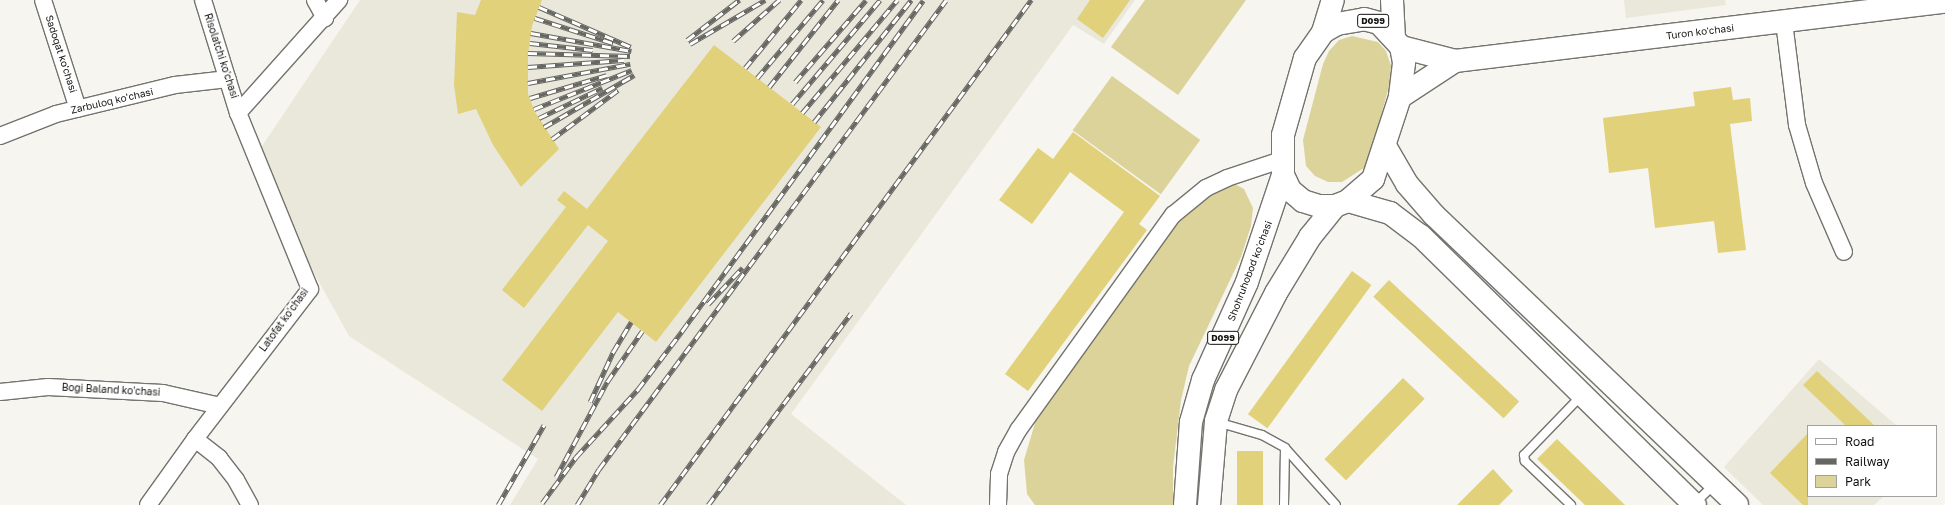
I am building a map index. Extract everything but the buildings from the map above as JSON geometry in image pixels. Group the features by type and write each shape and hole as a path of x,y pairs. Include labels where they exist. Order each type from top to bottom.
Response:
{"main road":[{"name":"D099","path":"1282,168 1283,135 1305,58 1323,32 1333,0"},
{"name":"D099","path":"1209,505 1216,421 1226,390 1273,299 1310,237 1342,204 1373,179 1400,97 1404,63 1397,42 1392,0"},
{"name":"Turon ko'chasi","path":"1397,42 1455,61 1945,2"},
{"name":"D099","path":"1323,32 1337,24 1364,19 1379,23 1397,42"},
{"name":"Turon ko'chasi","path":"1400,97 1455,61"},
{"path":"1388,137 1408,184 1434,215 1737,505"},
{"path":"1282,168 1290,190 1304,201 1320,206 1342,204 1390,213 1421,236 1694,505"},
{"name":"Shohruhobod koʻchasi","path":"1185,505 1190,422 1203,380 1247,282 1282,168"}],"street":[{"name":"Sadoqat ko'chasi","path":"43,0 78,109"},
{"name":"Risolatchi ko'chasi","path":"203,0 238,113"},
{"path":"315,0 325,18"},
{"path":"238,113 325,18 339,0"},
{"path":"1784,22 1797,125 1814,183 1844,252"},
{"name":"Zarbuloq ko'chasi","path":"0,136 56,114 175,86 228,79"},
{"name":"Latofat ko'chasi","path":"148,505 195,438 310,289 238,113"},
{"path":"998,505 999,474 1006,452 1019,430 1173,215 1206,188 1227,178 1282,168"},
{"name":"Bogi Baland ko'chasi","path":"0,392 48,387 163,393 220,406"},
{"path":"195,438 219,458 236,480 250,505"}],"lane":[{"path":"1571,505 1525,461 1524,455 1583,394"},
{"path":"1216,421 1256,433 1284,448 1336,505"},
{"path":"1284,448 1284,505"},
{"path":"1694,505 1715,484"}],"shaded area":[{"path":"360,0 1135,0 1104,44 1073,25 791,414 906,505 510,505 538,459 349,336 252,161"},
{"path":"1624,0 1725,0 1726,5 1626,18"},
{"path":"1819,359 1896,425 1807,425 1807,497 1883,497 1874,505 1763,505 1724,467"}],"green space":[{"path":"1145,0 1246,0 1178,95 1111,47"},
{"path":"1352,36 1378,42 1386,51 1391,66 1390,82 1370,158 1364,168 1342,182 1328,182 1315,176 1306,166 1303,140 1323,64 1329,51 1339,40"},
{"path":"1112,76 1200,140 1161,194 1073,130"},
{"path":"1231,182 1244,189 1253,208 1251,226 1241,257 1189,366 1181,400 1173,467 1173,505 1035,505 1027,494 1024,460 1036,420 1066,368 1187,209 1215,186"}],"railway":[{"path":"687,40 739,0"},
{"path":"690,44 765,0"},
{"path":"733,41 779,0"},
{"path":"745,68 801,0"},
{"path":"757,78 823,0"},
{"path":"769,87 838,0"},
{"path":"795,82 866,0"},
{"path":"792,104 880,0"},
{"path":"802,113 897,0"},
{"path":"814,122 911,0"},
{"path":"542,503 576,457 638,389 682,331 923,0"},
{"path":"577,505 599,469 946,0"},
{"path":"660,505 1031,0"},
{"path":"539,7 631,47"},
{"path":"535,18 613,43"},
{"path":"531,33 631,51"},
{"path":"530,43 593,50"},
{"path":"528,53 630,56"},
{"path":"528,67 624,60"},
{"path":"528,83 630,64"},
{"path":"534,109 632,70"},
{"path":"530,98 607,75"},
{"path":"544,127 634,75"},
{"path":"539,118 602,88"},
{"path":"552,139 618,90"},
{"path":"708,304 742,268"},
{"path":"708,505 851,313"},
{"path":"590,402 613,352 631,322"},
{"path":"556,477 607,382 642,331"},
{"path":"498,505 544,425"}]}
